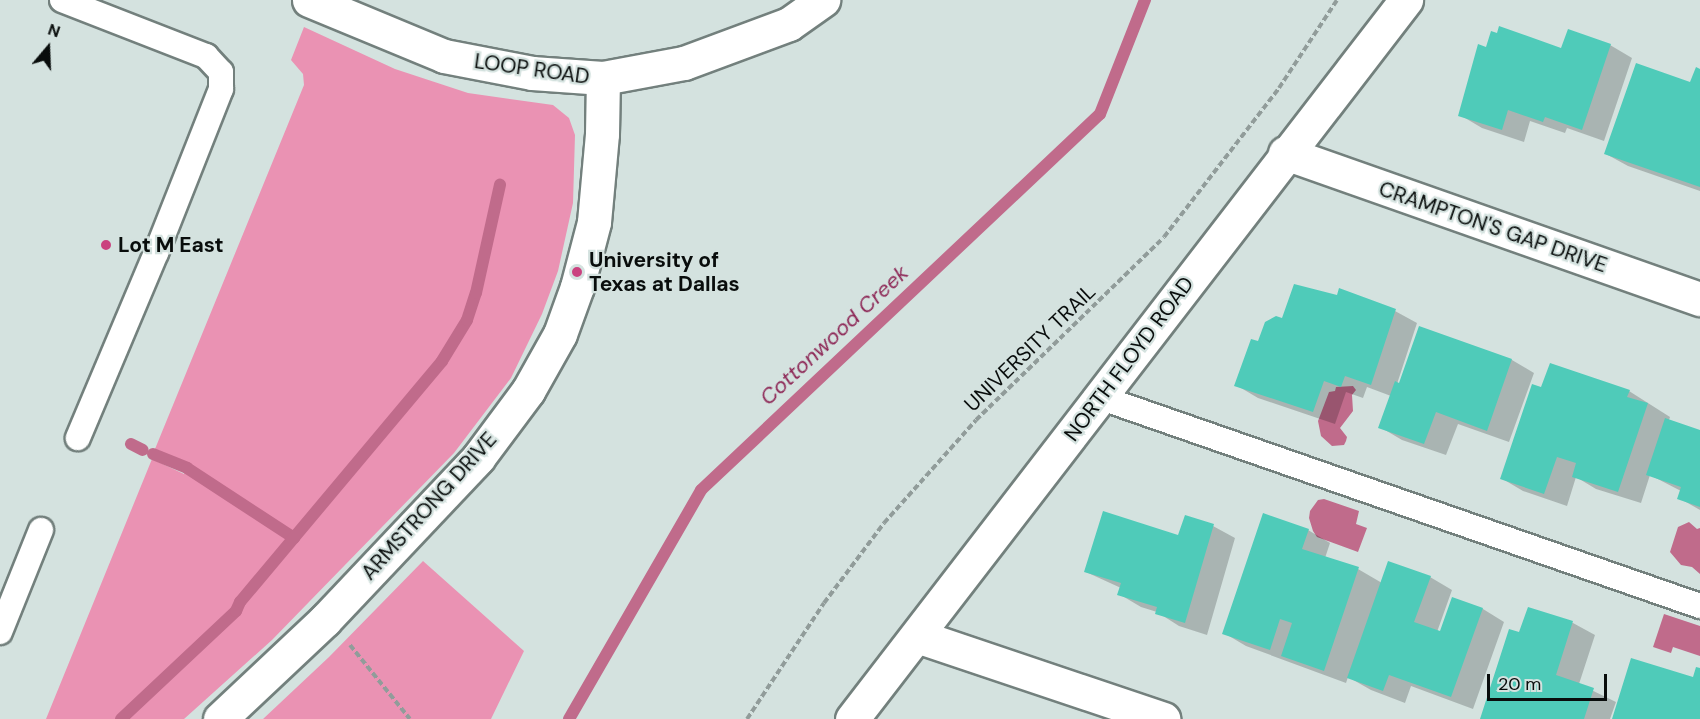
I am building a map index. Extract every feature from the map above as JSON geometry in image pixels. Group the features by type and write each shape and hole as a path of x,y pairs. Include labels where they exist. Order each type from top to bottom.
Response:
{"street":[{"name":"LOOP ROAD","path":"309,0 444,56 532,74 603,78 684,63 789,24 823,0"},
{"name":"NORTH FLOYD ROAD","path":"852,719 1285,153 1406,0"},
{"name":"ARMSTRONG DRIVE","path":"220,719 325,620 478,458 528,391 560,334 577,287 594,222 602,134 603,78"},
{"name":"CRAMPTON'S GAP DRIVE","path":"1285,153 1700,299"},
{"path":"917,636 1163,719"}],"lane":[{"path":"62,0 206,56 221,72 221,89 78,438"},
{"path":"1100,397 1700,606"},
{"path":"0,632 41,531"}],"path":[{"name":"UNIVERSITY TRAIL","path":"747,719 818,612 884,523 976,420 1164,237 1279,88 1337,0"},
{"path":"325,620 346,639 410,719"}],"shaded area":[{"path":"304,27 395,69 468,93 553,105 569,118 575,135 573,203 558,271 542,314 511,378 454,453 272,640 184,719 46,719 152,459 184,474 187,468 188,463 155,449 304,85 303,74 291,60"},
{"path":"1353,386 1356,390 1352,395 1353,411 1340,428 1347,437 1346,441 1344,445 1332,446 1321,436 1318,421 1329,392 1335,391 1336,387"},
{"path":"1324,499 1359,511 1356,524 1367,528 1358,552 1317,537 1313,531 1309,518 1310,511 1318,500"},
{"path":"1689,522 1697,529 1700,528 1700,574 1692,567 1681,565 1670,552 1678,527"},
{"path":"423,561 524,651 491,719 263,719 329,657"},
{"path":"1664,614 1700,626 1700,656 1673,647 1671,653 1653,647"}],"building":[{"path":"1499,26 1561,48 1568,29 1611,44 1582,130 1545,117 1543,122 1508,110 1502,130 1458,116 1478,44 1486,47 1491,31 1497,33"},
{"path":"1636,63 1690,82 1696,67 1700,69 1700,187 1604,154"},
{"path":"1294,284 1337,295 1339,288 1396,309 1371,385 1345,376 1341,387 1324,381 1313,412 1234,386 1251,339 1258,341 1265,322 1276,316 1282,318"},
{"path":"1419,326 1512,359 1487,431 1436,412 1424,444 1378,428 1395,381 1399,383"},
{"path":"1550,363 1630,390 1627,397 1648,403 1618,492 1572,477 1576,463 1557,457 1544,494 1500,479 1532,384 1541,387"},
{"path":"1665,418 1700,430 1700,507 1677,499 1681,487 1646,475"},
{"path":"1103,511 1178,535 1185,515 1214,524 1185,623 1155,614 1157,607 1117,595 1121,583 1084,572"},
{"path":"1263,513 1309,529 1302,549 1359,567 1324,671 1281,656 1292,623 1280,619 1270,650 1222,634"},
{"path":"1388,561 1431,576 1414,622 1440,631 1452,597 1483,608 1451,697 1389,675 1383,691 1347,678"},
{"path":"1528,607 1573,621 1556,675 1594,688 1584,719 1480,719 1509,629 1519,632"},
{"path":"1631,658 1693,677 1696,667 1700,668 1700,719 1612,719"}],"waterway":[{"name":"Cottonwood Creek","path":"569,719 701,490 1100,114 1145,0"},
{"path":"121,719 236,611 240,602 442,361 467,320 476,293 500,185"},
{"path":"131,444 143,450"},
{"path":"153,454 187,468 294,538"}],"place":[{"name":"Lot M East","path":"106,245"},
{"name":"University of Texas at Dallas","path":"577,272"}]}
